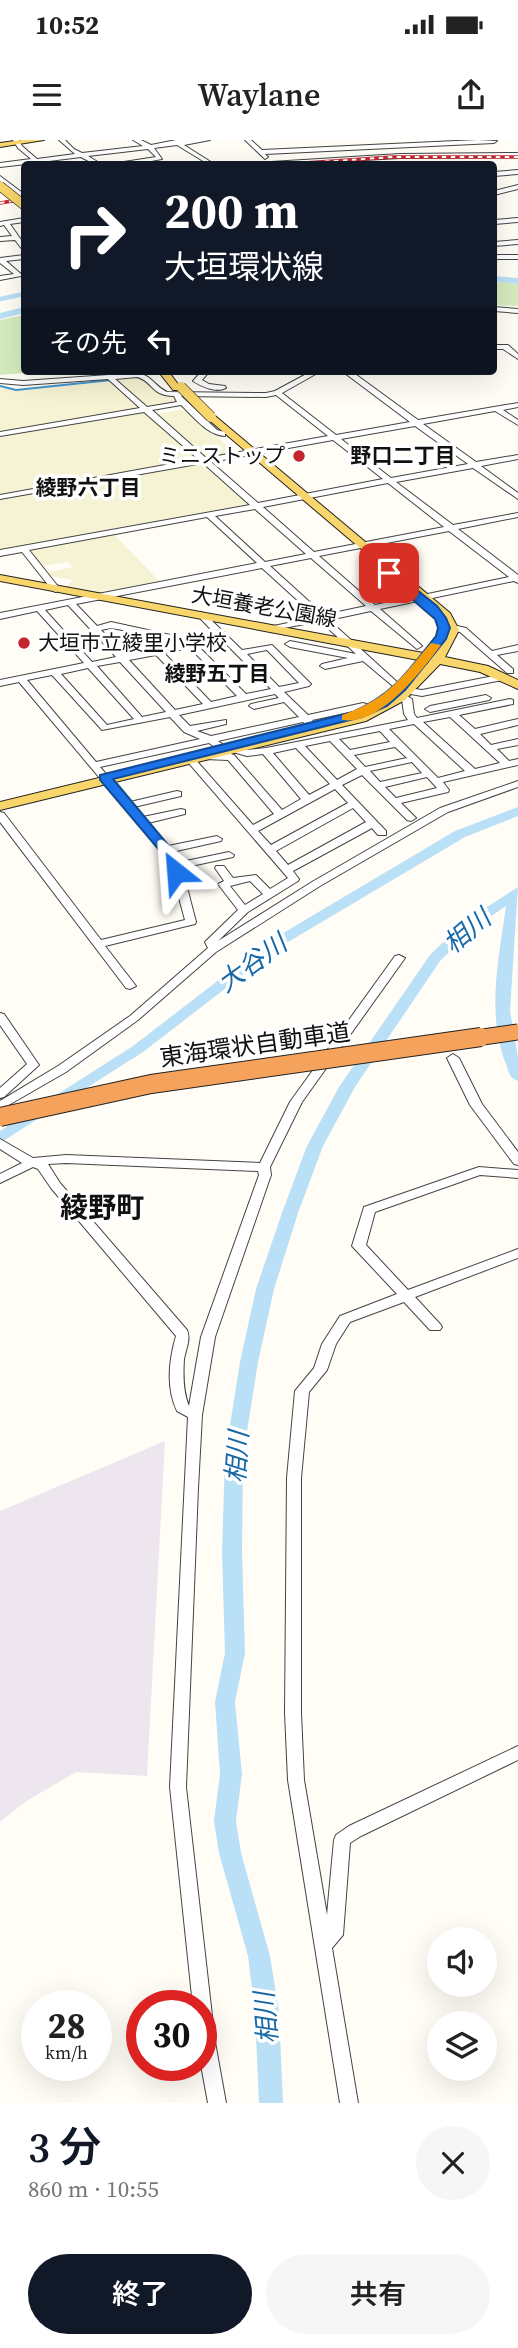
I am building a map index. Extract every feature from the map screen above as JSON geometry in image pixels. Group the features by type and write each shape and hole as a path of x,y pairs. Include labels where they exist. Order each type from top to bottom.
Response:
{"highway":[{"name":"東海環状自動車道","path":"0,1117 151,1084 518,1032"}],"main road":[{"path":"0,145 40,140"},
{"path":"0,183 21,201"},
{"path":"106,779 208,757 306,720 374,708 400,688 452,637 453,628 448,617 208,417 177,390 166,375"},
{"path":"171,375 177,390"},
{"path":"208,417 222,433 251,453"},
{"name":"大垣養老公園線","path":"0,578 56,589 76,598 99,596 507,673 515,695"},
{"path":"0,804 362,718 389,705 407,695 442,636 444,628 441,618 422,598"}],"street":[{"path":"62,140 93,161"},
{"path":"136,140 150,147 160,158 143,161"},
{"path":"17,141 35,161 207,140"},
{"path":"248,140 268,161"},
{"path":"356,140 366,157 372,161"},
{"path":"261,152 494,141 505,155"},
{"path":"176,142 206,161"},
{"path":"292,150 298,161"},
{"path":"312,161 366,157 518,157"},
{"path":"497,162 518,157"},
{"path":"0,165 21,163"},
{"path":"497,174 518,172"},
{"path":"0,183 10,186 21,195"},
{"path":"0,183 12,199 21,198"},
{"path":"10,186 21,184"},
{"path":"497,192 518,187"},
{"path":"3,223 21,220"},
{"path":"497,222 518,220"},
{"path":"3,223 21,245"},
{"path":"0,239 15,238"},
{"path":"497,244 518,242"},
{"path":"21,257 1,260 4,269 21,274"},
{"path":"497,257 518,257"},
{"path":"497,307 518,309"},
{"path":"497,347 518,344"},
{"path":"503,346 518,357"},
{"path":"0,382 111,379 143,375 160,392 177,390 256,396 279,391 309,375"},
{"path":"201,375 197,381 207,386 279,391 517,579"},
{"path":"351,375 518,497"},
{"path":"111,379 417,646"},
{"path":"177,390 182,403 214,432 222,433"},
{"path":"0,434 182,403"},
{"path":"0,497 518,405"},
{"path":"497,409 518,423"},
{"path":"0,554 518,457"},
{"path":"208,514 394,684"},
{"path":"99,596 518,515"},
{"path":"24,549 56,589"},
{"path":"272,629 517,579"},
{"path":"0,616 76,598 95,629 187,730 229,750 266,751 452,714 515,695"},
{"path":"40,608 141,720"},
{"path":"202,616 306,720"},
{"path":"95,629 111,625 203,643"},
{"path":"453,628 463,630 507,673 407,695 409,713 473,773"},
{"path":"138,631 209,705"},
{"path":"0,683 225,638"},
{"path":"290,644 363,657"},
{"path":"192,645 244,698"},
{"path":"55,673 104,727 306,684 269,648 240,653"},
{"path":"490,654 518,648"},
{"path":"325,666 363,657"},
{"path":"21,679 177,866 176,872 187,900 191,922 99,944"},
{"path":"430,709 515,695"},
{"path":"254,706 286,699"},
{"path":"452,714 490,748 513,764"},
{"path":"94,765 306,720"},
{"path":"251,725 306,720"},
{"path":"187,730 223,722"},
{"path":"472,733 518,722"},
{"path":"383,728 444,790 395,802"},
{"path":"332,738 411,818"},
{"path":"490,748 518,742"},
{"path":"347,754 398,743"},
{"path":"299,744 382,833"},
{"path":"266,751 307,800"},
{"path":"208,757 231,757 280,814"},
{"path":"252,830 363,770 414,759"},
{"path":"192,761 294,879 244,910 211,942 212,950"},
{"path":"379,785 473,773 513,764"},
{"path":"0,1106 62,1069 134,1018 212,950 316,884 444,810 518,784"},
{"path":"128,805 177,794"},
{"path":"270,850 355,803"},
{"path":"142,821 181,812"},
{"path":"0,815 130,986"},
{"path":"287,870 373,824"},
{"path":"166,850 217,839"},
{"path":"177,866 229,855"},
{"path":"220,868 230,882"},
{"path":"244,910 223,884 252,877 270,894"},
{"path":"217,2103 206,2042 178,1787 195,1415 208,1337 234,1256 265,1175 264,1167 296,1102 399,958"},
{"path":"0,1016 33,1065 0,1094"},
{"path":"453,1058 476,1105 518,1161"},
{"path":"0,1143 43,1166 55,1185 180,1330 183,1336 176,1360 178,1399 182,1408 195,1415"},
{"path":"0,1179 29,1160 66,1159 264,1167"},
{"path":"435,1327 359,1245 369,1210 479,1171 518,1174"},
{"path":"349,2103 293,1748 293,1492 302,1391 320,1370 330,1343 345,1319 518,1254"},
{"path":"323,1945 334,1935 342,1840 355,1831 518,1753"}],"shaded area":[{"path":"143,377 159,394 171,395 179,402 0,432 0,387 25,390"},
{"path":"185,409 235,452 197,460 248,504 110,530 159,581 98,593 65,588 73,580 51,576 49,572 73,567 68,562 43,566 19,548 0,551 0,435 141,411 156,414"},
{"path":"165,1441 147,1776 76,1772 25,1802 0,1822 0,1511"}],"green space":[{"path":"497,281 518,284 518,306 497,305"},
{"path":"21,316 21,373 0,375 0,320"}],"waterway":[{"path":"497,279 518,281"},
{"path":"0,299 21,295"},
{"path":"0,316 21,311"},
{"path":"0,386 16,390 111,380"},
{"name":"大谷川","path":"0,1138 138,1049 273,945 460,834 518,811"},
{"name":"相川","path":"271,2103 267,2012 259,1956 230,1853 225,1821 231,1774 225,1702 235,1653 232,1552 234,1457 249,1362 265,1289 291,1210 315,1146 347,1087 435,958 470,924 518,891"},
{"path":"514,896 505,964 503,1011 510,1056 518,1076"}],"railway":[{"path":"334,161 393,157 518,157"},
{"path":"0,203 21,200"}],"slow traffic":[{"path":"346,718 383,703 400,688 435,645"}],"place":[{"name":"ミニストップ","path":"299,456"},
{"name":"大垣市立綾里小学校","path":"24,643"}],"district":[{"name":"野口二丁目","path":"403,456"},
{"name":"綾野六丁目","path":"88,488"},
{"name":"綾野五丁目","path":"217,674"},
{"name":"綾野町","path":"102,1207"}],"route":[{"path":"176,872 177,864 104,778 358,715 383,703 400,688 442,636 444,628 441,618 389,573"}]}
